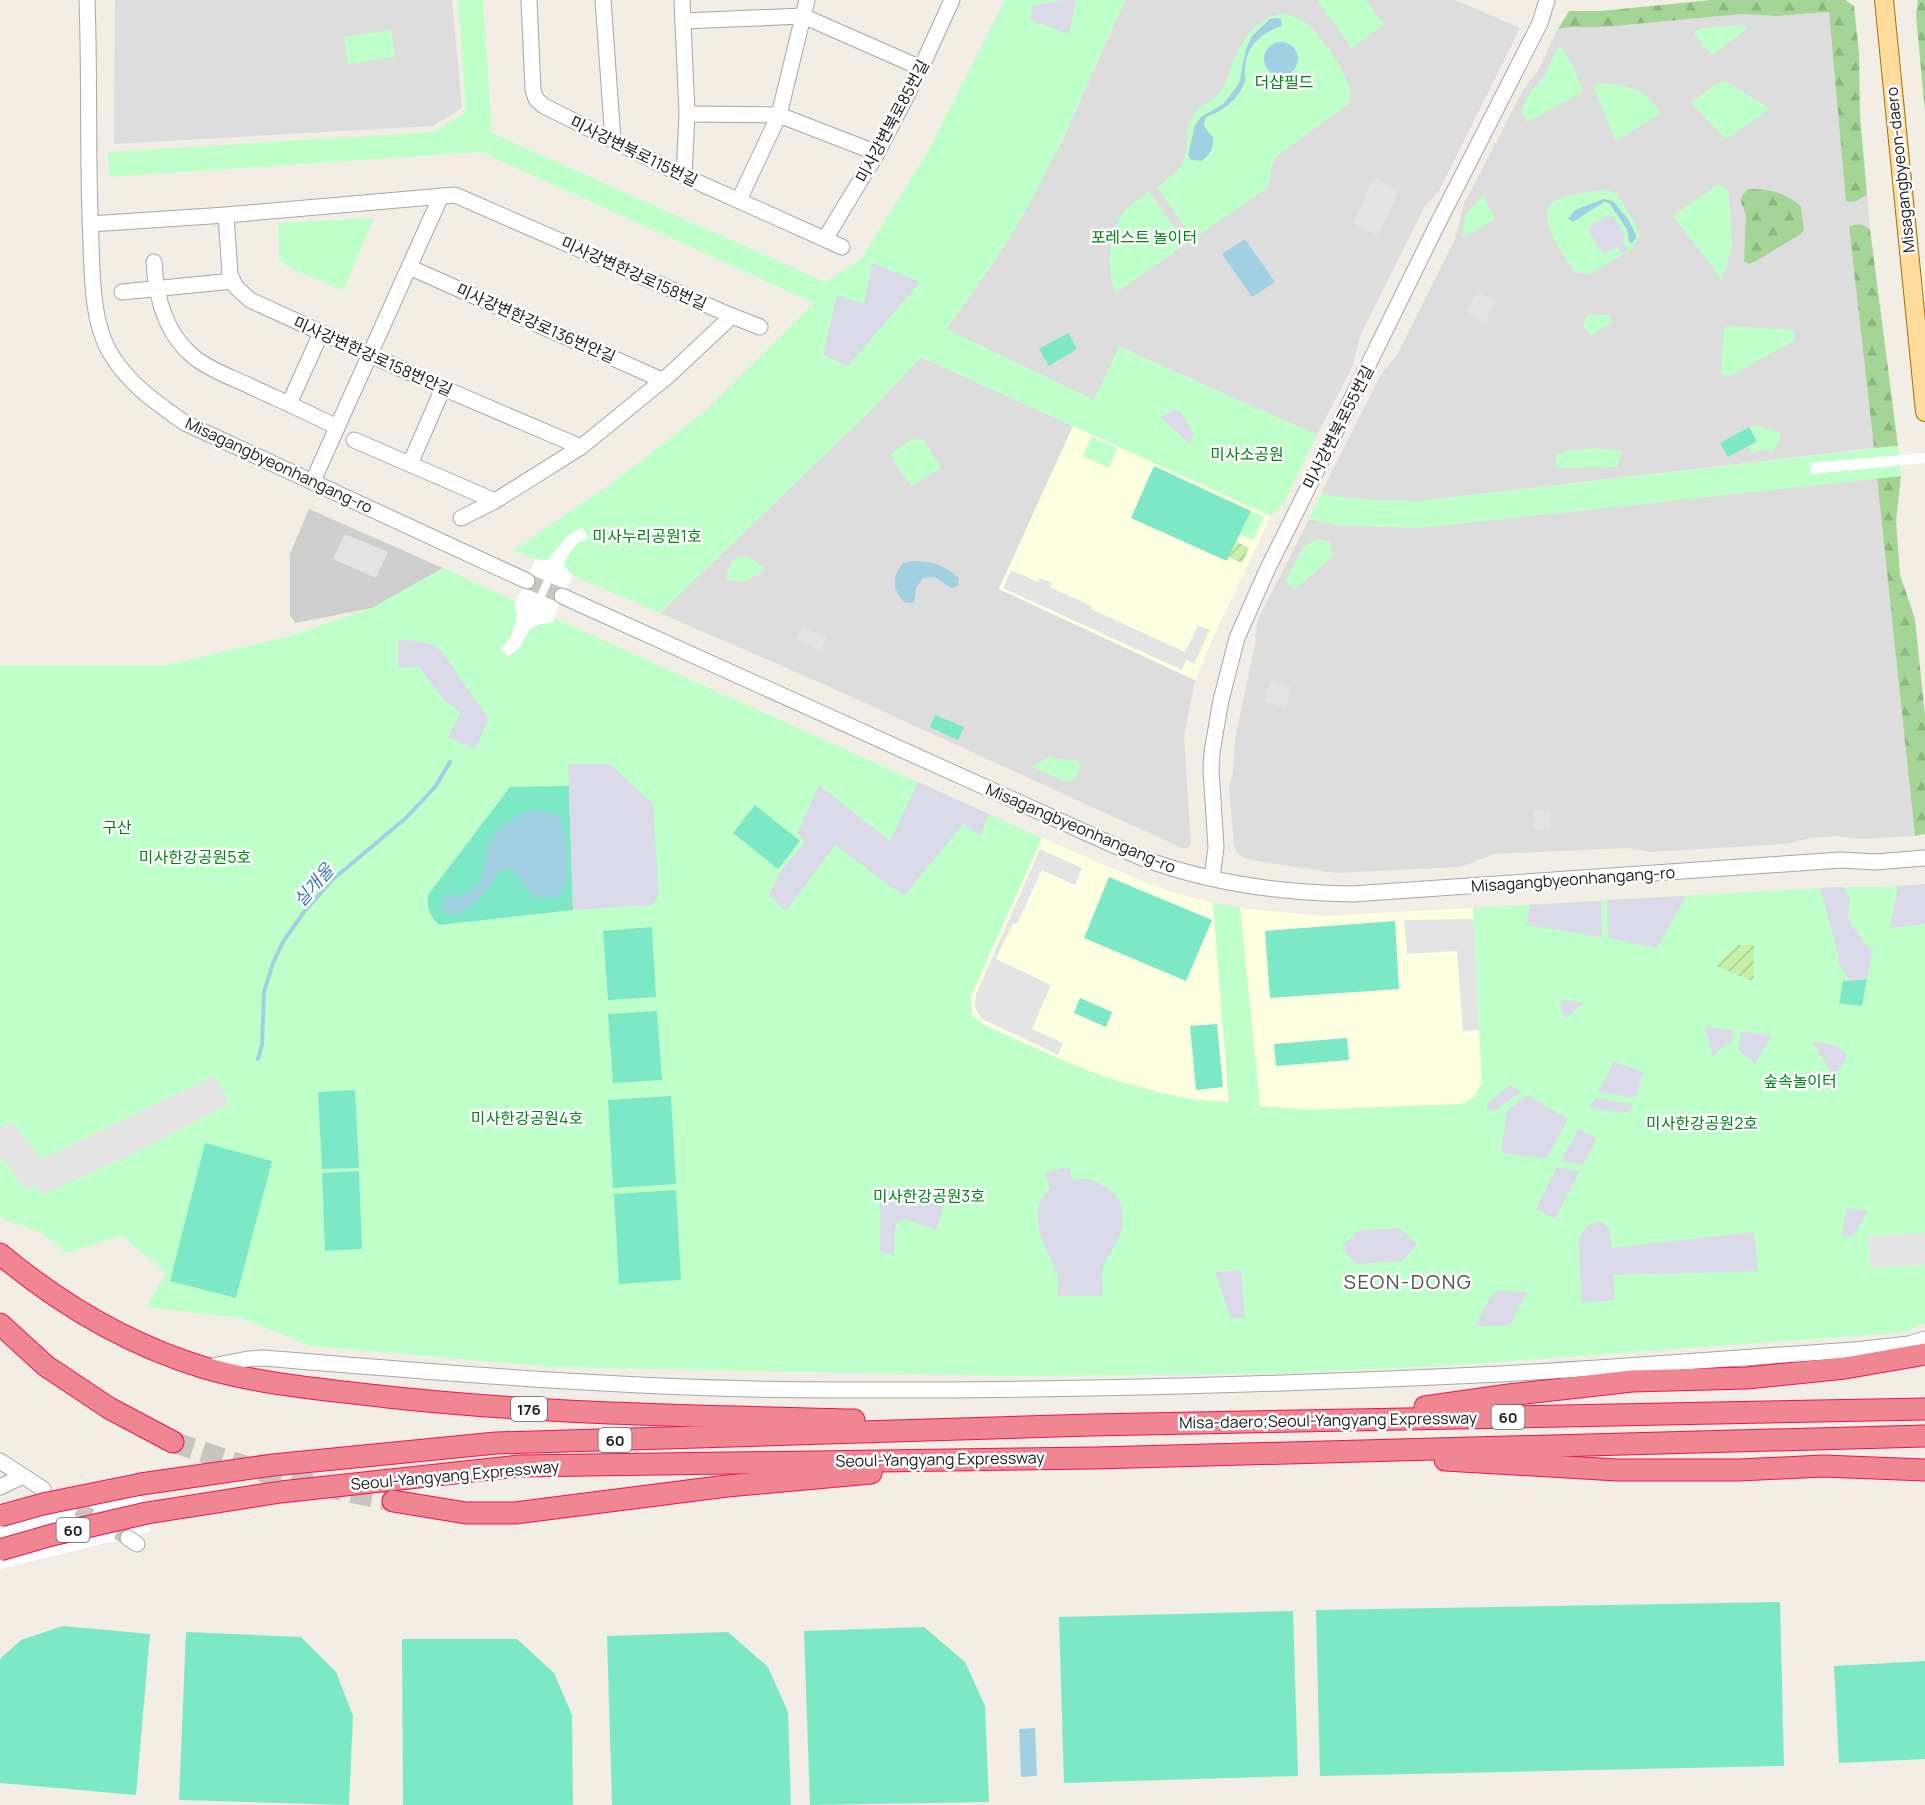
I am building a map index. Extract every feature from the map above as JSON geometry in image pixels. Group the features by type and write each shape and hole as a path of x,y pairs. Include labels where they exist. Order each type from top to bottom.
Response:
{"highway":[{"name":"176","path":"0,1254 24,1275 97,1322 148,1347 205,1368 257,1380 481,1406 617,1414 1091,1425"},
{"path":"0,1324 46,1366 109,1408 173,1442"},
{"path":"1845,1368 1925,1354"},
{"path":"1335,1420 1509,1395 1632,1381 1747,1378 1925,1360"},
{"name":"Misa-daero;Seoul-Yangyang Expressway","path":"1091,1425 1925,1409"},
{"name":"Seoul-Yangyang Expressway","path":"0,1516 43,1504 141,1484 273,1465 496,1443 1091,1425"},
{"name":"Misa-daero;Seoul-Yangyang Expressway","path":"1096,1458 1925,1436"},
{"path":"1330,1451 1617,1470 1740,1470 1823,1466 1890,1470 1925,1468"},
{"path":"393,1501 466,1513 515,1513 738,1485 1096,1458"},
{"name":"Seoul-Yangyang Expressway","path":"0,1550 52,1535 147,1513 281,1492 519,1466 1096,1458"}],"main road":[{"name":"Misagangbyeon-daero","path":"1884,0 1925,412"}],"street":[{"name":"Misagangbyeonhangang-ro","path":"87,0 93,288 100,325 111,355 131,381 155,402 185,423 527,581"},
{"name":"미사강변북로115번길","path":"529,0 533,90 537,99 544,106 684,176 842,247"},
{"path":"603,0 613,140"},
{"path":"682,0 687,114 684,176"},
{"path":"739,201 779,115 807,0"},
{"name":"미사강변북로85번길","path":"825,239 877,153 921,68 952,0"},
{"name":"미사강변북로55번길","path":"1212,878 1216,847 1210,770 1221,700 1237,638 1267,570 1436,227 1543,17 1547,0"},
{"path":"684,21 803,16 921,68"},
{"path":"687,114 779,115 877,153"},
{"name":"미사강변한강로158번길","path":"90,224 455,195 732,316 662,380 581,447 495,501 461,518"},
{"path":"313,481 441,196"},
{"path":"122,292 233,281 230,275 226,215"},
{"path":"154,262 156,289 165,318 175,336 194,357 213,369 337,427"},
{"name":"미사강변한강로136번안길","path":"409,267 662,380"},
{"name":"미사강변한강로158번안길","path":"233,281 250,300 443,388 581,447"},
{"path":"732,316 760,327"},
{"path":"289,404 321,333"},
{"path":"410,464 443,388"},
{"path":"354,440 495,501"},
{"name":"Misagangbyeonhangang-ro","path":"562,596 1088,834 1162,865 1243,885 1286,891 1352,894 1841,860 1875,862 1925,858"},
{"path":"205,1368 263,1358 563,1382 826,1390 1188,1385 1478,1375 1855,1350 1909,1344 1925,1339"},
{"path":"0,1461 43,1489"},
{"path":"0,1487 23,1476"}],"shaded area":[{"path":"115,0 452,0 462,108 433,126 114,144"},
{"path":"1076,0 1069,34 1030,20 1033,5"},
{"path":"1125,0 1455,0 1520,28 1439,191 1425,206 1360,336 1353,365 1317,435 1120,347 1094,400 945,329 960,309 1060,146"},
{"path":"1829,12 1846,202 1862,199 1867,195 1870,229 1860,224 1849,226 1874,448 1419,501 1372,500 1321,493 1380,376 1398,353 1455,239 1464,204 1523,90 1538,71 1558,29 1742,14 1776,16"},
{"path":"1374,178 1399,190 1378,236 1352,224"},
{"path":"1608,215 1614,217 1625,235 1623,242 1628,250 1622,253 1618,247 1605,253 1602,252 1588,231 1589,227"},
{"path":"872,263 920,282 848,366 823,355 837,295 864,304"},
{"path":"1477,291 1496,301 1485,322 1466,313"},
{"path":"921,357 1073,426 999,589 1195,680 1184,737 1191,845 1184,849 821,683 660,613 870,411"},
{"path":"1172,411 1180,411 1194,434 1190,444 1160,417"},
{"path":"1073,426 1271,516 1195,680 999,589"},
{"path":"1877,478 1915,836 1861,839 1834,836 1784,844 1651,852 1627,848 1494,854 1460,867 1335,873 1250,860 1236,852 1229,788 1233,772 1235,739 1256,640 1258,619 1309,519 1336,525 1419,528"},
{"path":"309,509 443,568 372,608 295,623 290,615 290,554"},
{"path":"345,534 388,552 376,578 333,559"},
{"path":"1011,570 1038,582 1040,578 1052,583 1050,587 1092,606 1091,609 1185,652 1198,625 1210,630 1194,664 1186,660 1182,670 1003,588"},
{"path":"802,626 826,637 820,650 796,639"},
{"path":"398,639 434,645 442,652 489,719 475,749 448,737 461,712 445,701 419,667 398,668"},
{"path":"1270,681 1291,687 1286,707 1264,702"},
{"path":"568,764 610,764 653,804 659,895 653,905 573,910"},
{"path":"918,782 989,814 980,836 963,824 904,896 835,845 786,911 769,895 780,872 805,842 798,832 819,785 890,841"},
{"path":"1533,811 1550,811 1550,829 1534,829"},
{"path":"1042,838 1171,892 1213,903 1229,1103 1184,1098 1091,1073 986,1026 972,1015 970,998"},
{"path":"1040,849 1082,868 1075,885 1042,870 1017,924 1013,923 996,959 1051,985 1032,1029 1063,1043 1058,1055 982,1019 975,1008 976,994"},
{"path":"1925,884 1925,924 1890,928 1898,886"},
{"path":"1844,887 1850,900 1849,922 1868,947 1873,948 1867,979 1850,981 1838,963 1839,958 1820,888"},
{"path":"1686,896 1657,948 1608,938 1607,900"},
{"path":"1601,901 1602,937 1526,925 1530,905"},
{"path":"1240,908 1321,916 1473,908 1482,1082 1475,1097 1463,1104 1309,1110 1260,1106"},
{"path":"1474,919 1479,1030 1463,1031 1457,951 1407,954 1404,920"},
{"path":"1559,999 1584,1003 1565,1019"},
{"path":"1704,1026 1734,1031 1732,1042 1713,1056"},
{"path":"1741,1031 1772,1036 1755,1063 1738,1049"},
{"path":"1812,1041 1833,1045 1845,1052 1847,1056 1844,1062 1833,1076"},
{"path":"1614,1062 1644,1072 1635,1098 1598,1092"},
{"path":"215,1075 229,1104 133,1154 41,1195 35,1185 27,1191 0,1156 0,1128 11,1121 42,1159"},
{"path":"1510,1085 1521,1092 1494,1111 1487,1110 1487,1103"},
{"path":"1527,1095 1568,1119 1546,1159 1501,1153 1507,1110"},
{"path":"1595,1098 1633,1104 1631,1110 1625,1113 1589,1108"},
{"path":"1578,1129 1597,1138 1583,1165 1561,1161"},
{"path":"1070,1167 1072,1180 1086,1179 1098,1182 1115,1194 1122,1206 1123,1225 1102,1273 1103,1296 1057,1296 1059,1282 1040,1236 1037,1212 1041,1200 1050,1188 1045,1172"},
{"path":"1557,1167 1580,1171 1555,1219 1536,1209"},
{"path":"885,1190 929,1205 935,1192 947,1197 936,1230 905,1219 898,1222 895,1228 894,1255 880,1251 880,1197 881,1192"},
{"path":"1846,1208 1868,1211 1855,1234 1842,1237"},
{"path":"1597,1222 1604,1223 1609,1228 1612,1248 1754,1232 1758,1271 1613,1275 1615,1300 1581,1303 1579,1240 1589,1225"},
{"path":"1399,1228 1416,1245 1402,1261 1360,1264 1342,1249 1342,1246 1359,1230"},
{"path":"1925,1233 1925,1265 1870,1268 1868,1236"},
{"path":"1241,1270 1245,1318 1231,1318 1215,1272"},
{"path":"1500,1291 1527,1292 1512,1322 1506,1326 1475,1326 1492,1294"}],"green space":[{"name":"미사누리공원1호","path":"458,0 483,0 492,133 825,282 861,259 927,153 1005,0 1125,0 1070,123 1034,195 993,264 946,329 1094,400 1119,347 1317,435 1284,502 1271,516 921,357 870,411 660,613 513,550 618,479 707,409 814,303 481,152 109,177 108,152 433,132 466,113"},
{"path":"1317,0 1366,0 1384,24 1352,48"},
{"path":"1711,0 1845,0 1854,6 1867,195 1857,201 1846,202 1829,12 1776,16 1742,14 1558,29 1569,11 1601,11"},
{"path":"1918,0 1925,0 1925,112 1916,16"},
{"name":"더샵필드","path":"1281,14 1303,21 1325,44 1340,66 1349,87 1348,104 1278,155 1273,163 1267,188 1193,239 1157,187 1181,166 1186,154 1188,129 1192,117 1221,90 1249,34 1271,16"},
{"path":"1740,25 1748,28 1713,55 1693,32 1702,28"},
{"path":"391,30 395,57 348,64 344,37"},
{"path":"1559,45 1573,66 1583,92 1527,122 1521,110 1532,90 1545,75"},
{"path":"1727,82 1770,109 1726,139 1691,102 1718,83"},
{"path":"1604,83 1623,86 1642,93 1661,113 1616,141 1593,86"},
{"path":"1719,184 1728,190 1732,247 1722,279 1673,216"},
{"path":"1748,189 1777,192 1795,202 1801,207 1804,230 1801,234 1749,264 1744,261 1746,215 1741,202 1742,196"},
{"path":"1607,190 1617,194 1636,225 1639,237 1633,248 1590,274 1575,272 1553,237 1547,218 1548,209 1553,202 1564,197"},
{"name":"포레스트 놀이터","path":"1149,192 1186,244 1116,293 1110,263 1115,230 1124,212"},
{"path":"1483,195 1495,219 1462,238 1465,215"},
{"path":"374,218 343,290 293,270 279,260 278,223"},
{"path":"1860,224 1870,229 1898,446 1874,448 1849,226"},
{"path":"1587,315 1609,315 1613,321 1591,336 1583,325"},
{"path":"1727,326 1793,330 1795,340 1730,376 1721,374 1724,331"},
{"path":"1068,333 1077,349 1049,366 1039,349"},
{"path":"1756,425 1779,432 1781,437 1772,453 1764,449 1752,453 1748,446 1757,441 1749,427"},
{"path":"1749,427 1757,441 1728,457 1720,443"},
{"path":"1091,437 1117,448 1109,468 1083,456"},
{"path":"923,439 941,468 911,486 890,455 911,440"},
{"path":"1898,446 1901,476 1419,528 1336,525 1309,519 1321,493 1357,499 1419,501"},
{"path":"1596,448 1622,451 1617,467 1557,468 1555,456 1569,451"},
{"path":"1154,466 1251,511 1227,561 1131,518"},
{"path":"1901,476 1896,521 1900,575 1915,619 1925,716 1925,834 1915,836 1877,478"},
{"path":"1251,511 1264,517 1253,540 1240,534"},
{"path":"1317,539 1330,542 1333,557 1294,590 1286,581 1303,547"},
{"path":"1237,542 1249,548 1242,563 1229,557"},
{"path":"738,557 749,557 765,569 745,582 727,580 729,567"},
{"path":"443,568 1042,838 970,998 972,1015 986,1026 1074,1065 1166,1094 1197,1100 1229,1102 1213,903 1240,908 1260,1106 1309,1110 1463,1104 1475,1097 1482,1082 1473,908 1834,887 1925,884 1925,1324 1898,1333 1455,1365 1270,1374 1003,1376 554,1367 311,1346 241,1318 146,1307 166,1273 122,1236 66,1253 39,1231 5,1220 0,1216 0,665 166,665 290,636 372,608"},
{"path":"935,715 964,727 958,740 930,727"},
{"path":"1050,756 1078,761 1080,767 1076,778 1067,782 1032,767"},
{"path":"569,786 573,910 439,925 429,911 428,895 510,787"},
{"path":"755,805 800,841 778,869 733,833"},
{"path":"1109,877 1212,920 1186,981 1084,938"},
{"path":"1395,921 1399,989 1270,998 1265,931"},
{"path":"652,927 656,997 608,1000 603,931"},
{"path":"1738,945 1754,945 1754,980 1716,966"},
{"path":"1867,979 1862,1006 1839,1003 1843,981"},
{"path":"1080,998 1112,1012 1106,1027 1074,1013"},
{"path":"657,1011 662,1080 613,1083 608,1014"},
{"path":"1217,1024 1223,1087 1196,1090 1190,1026"},
{"path":"1347,1038 1349,1060 1276,1066 1274,1044"},
{"path":"355,1090 359,1168 322,1169 318,1092"},
{"path":"671,1096 676,1184 613,1188 608,1100"},
{"path":"205,1143 272,1161 236,1298 170,1281"},
{"path":"359,1171 362,1249 325,1251 322,1173"},
{"path":"676,1190 681,1280 619,1284 614,1194"},
{"path":"1780,1602 1784,1766 1320,1776 1316,1610"},
{"path":"1293,1611 1298,1776 1064,1783 1059,1617"},
{"path":"63,1626 150,1634 136,1795 0,1783 0,1659 21,1640"},
{"path":"924,1627 965,1662 985,1706 989,1802 810,1805 804,1631"},
{"path":"186,1632 301,1637 336,1672 353,1716 349,1805 179,1800"},
{"path":"728,1632 768,1667 788,1712 791,1805 612,1805 607,1636"},
{"path":"402,1639 517,1639 554,1673 572,1715 573,1805 403,1805"},
{"path":"1925,1661 1925,1759 1839,1763 1834,1666"}],"water":[{"path":"1270,19 1281,19 1282,26 1261,37 1248,54 1245,82 1238,95 1223,109 1206,117 1204,126 1213,137 1209,154 1201,161 1191,160 1188,155 1195,125 1201,117 1223,104 1239,84 1246,49 1252,36"},
{"path":"1281,42 1293,47 1298,59 1293,71 1281,76 1269,71 1264,59 1269,47"},
{"path":"1603,199 1613,201 1628,219 1636,235 1632,243 1629,242 1627,229 1609,203 1604,202 1573,222 1568,219 1575,210"},
{"path":"1245,239 1275,282 1252,297 1222,254"},
{"path":"914,561 932,563 949,570 959,578 958,586 951,588 935,577 923,578 916,588 914,603 904,602 897,592 895,578 903,563"},
{"path":"526,812 551,812 561,821 567,863 566,883 563,890 554,898 534,897 517,875 501,869 484,895 458,914 447,914 442,909 444,897 462,895 478,884 487,851 495,834 509,821"},
{"path":"1035,1728 1037,1776 1021,1777 1019,1729"}],"pier":[{"path":"1925,453 1925,463 1811,474 1810,463"},
{"path":"582,527 589,538 578,543 563,565 573,576 552,623 540,624 531,628 519,648 508,657 501,648 512,635 517,615 514,605 535,559 548,560 568,535"},
{"path":"138,1471 150,1532 0,1569 0,1503"}],"waterway":[{"name":"실개울","path":"258,1059 262,1045 264,992 273,963 283,942 304,912 331,881 407,817 435,787 450,762"}],"tunnel":[{"path":"527,581 562,596"},
{"path":"173,1442 281,1478 393,1501"},
{"path":"58,1497 128,1538"}],"district":[{"name":"SEON-DONG","path":"1408,1281"}],"park label":[{"name":"미사소공원","path":"1247,454"},
{"name":"구산","path":"117,827"},
{"name":"미사한강공원5호","path":"195,857"},
{"name":"숲속놀이터","path":"1800,1081"},
{"name":"미사한강공원4호","path":"527,1118"},
{"name":"미사한강공원2호","path":"1702,1123"},
{"name":"미사한강공원3호","path":"929,1196"}]}
